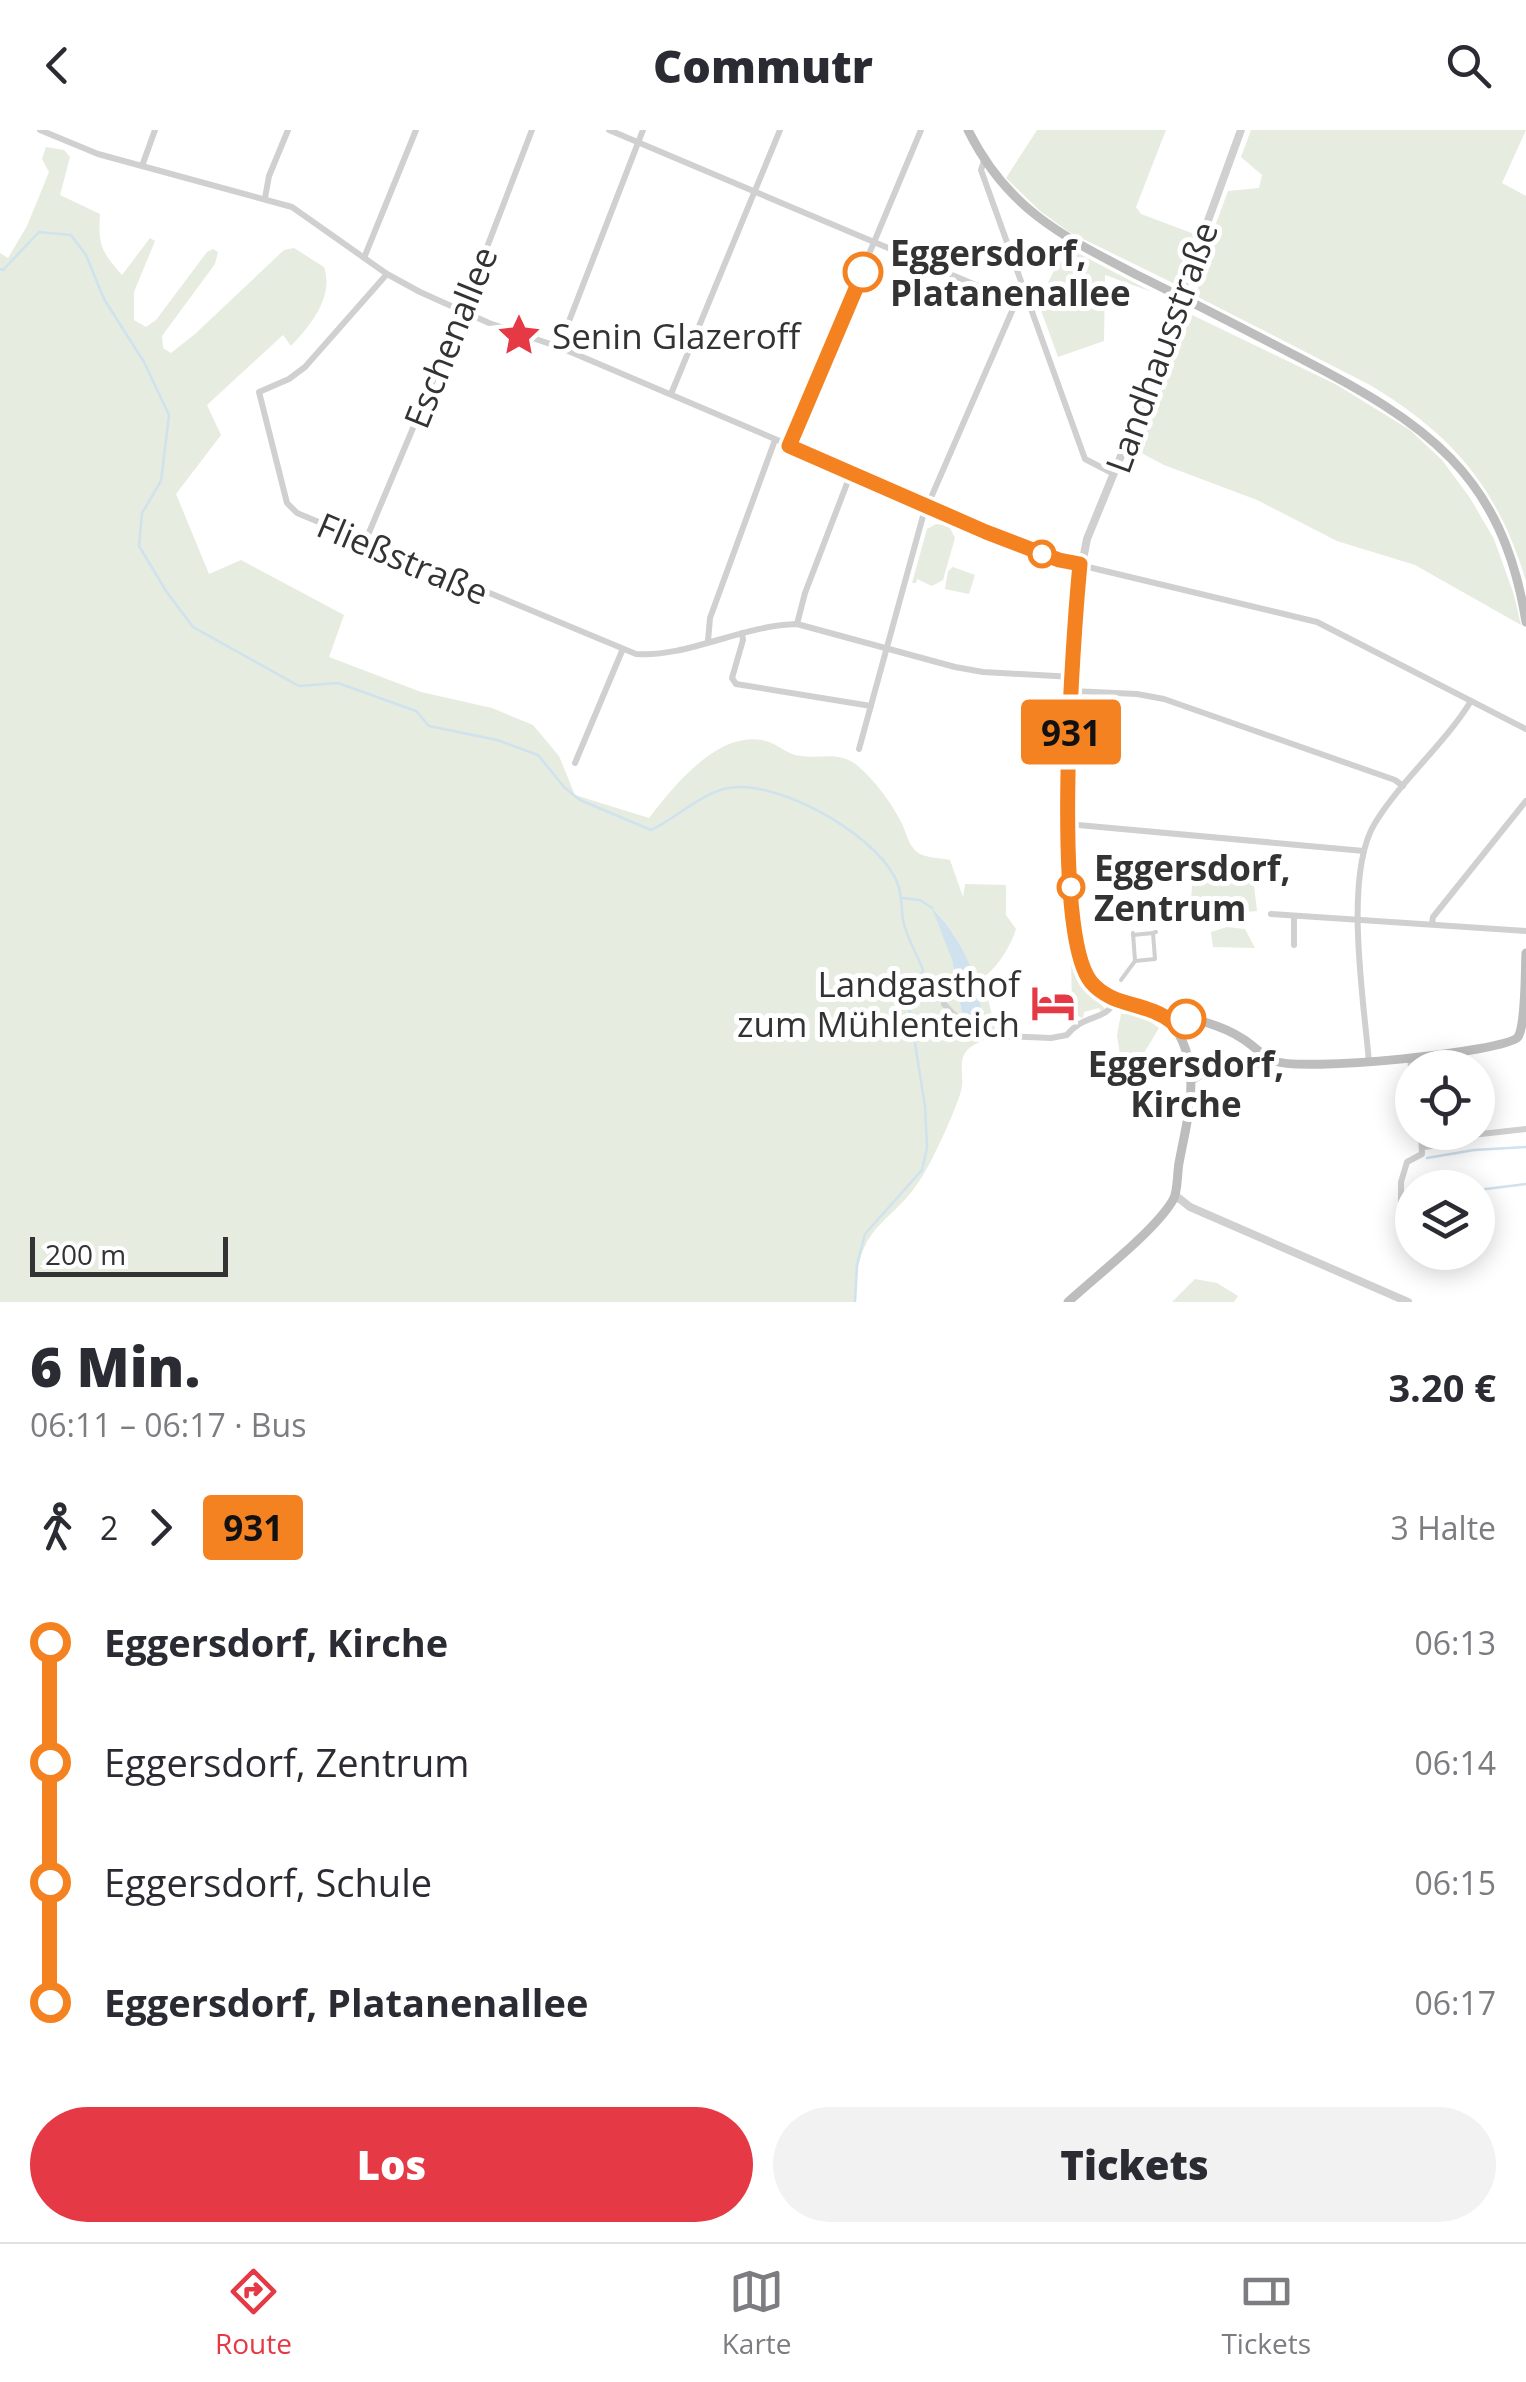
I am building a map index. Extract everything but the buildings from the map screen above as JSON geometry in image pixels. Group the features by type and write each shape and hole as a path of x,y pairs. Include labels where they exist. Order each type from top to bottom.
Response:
{"main road":[{"path":"968,130 983,163 1000,182 1026,210 1063,236 1361,390 1404,416 1436,442 1472,482 1494,517 1513,563 1526,622"},
{"path":"1462,1050 1506,1044 1524,1031 1526,953"},
{"path":"1068,1302 1154,1222 1176,1196 1193,1081 1172,1022 1182,1018 1226,1031 1272,1060 1328,1066 1395,1059"}],"street":[{"path":"40,130 98,154 265,198 303,213 387,274 488,323 559,347 1059,560 1317,622 1526,729"},
{"path":"142,166 155,130"},
{"path":"265,198 269,176 288,130"},
{"path":"364,258 416,130"},
{"name":"Eschenallee","path":"365,542 463,310 532,130"},
{"path":"610,130 1016,302 1028,300"},
{"path":"559,347 643,130"},
{"path":"670,394 780,130"},
{"path":"789,446 920,130"},
{"name":"Landhausstraße","path":"1115,1001 1106,997 1087,976 1076,952 1067,824 1080,564 1240,130"},
{"path":"983,163 985,184 1084,459 1114,474"},
{"name":"Fließstraße","path":"387,274 305,366 289,380 260,392 290,508 622,650 650,655 776,624 796,624 983,672 1073,677"},
{"path":"859,749 928,506 1016,302"},
{"path":"708,641 710,618 775,440"},
{"path":"796,624 851,473"},
{"path":"742,632 744,640 732,678 736,684 871,706"},
{"path":"575,763 622,650"},
{"path":"1072,691 1137,694 1173,702 1403,786"},
{"path":"1369,1062 1357,920 1364,852 1372,828 1471,701"},
{"path":"1432,924 1433,917 1526,801"},
{"path":"1067,824 1364,852"},
{"path":"1271,914 1526,931"},
{"path":"1294,916 1294,945"},
{"path":"1122,980 1136,962 1133,934 1154,933 1157,961 1136,962"},
{"path":"944,1004 968,1030 978,1035 1067,1035 1077,1022 1107,1013 1115,1001 1151,1010 1172,1022"},
{"path":"1193,1081 1211,1070 1268,1064 1272,1060"},
{"path":"1495,1133 1526,1130"},
{"path":"1404,1170 1423,1150"},
{"path":"1176,1196 1196,1210 1408,1302"}],"shaded area":[{"path":"1037,130 1166,130 1136,207 1141,214 1197,235 1179,286 1069,232 1006,178"},
{"path":"1251,130 1526,130 1502,183 1526,196 1526,581 1515,548 1486,491 1469,467 1425,424 1370,385 1196,296 1204,256 1228,191 1259,188 1262,175 1241,157"},
{"path":"46,147 64,150 70,157 60,195 100,214 102,247 122,275 150,238 155,241 134,292 134,320 146,327 156,320 207,252 218,252 215,264 162,336 163,348 171,353 284,250 294,248 324,267 323,300 299,338 291,346 283,335 207,405 221,435 176,494 209,574 241,560 344,615 329,657 421,692 492,708 533,725 559,756 575,795 649,818 684,777 715,751 748,739 766,741 796,755 838,757 859,767 888,800 916,851 950,860 963,897 965,884 1006,885 1006,915 1016,929 1004,955 983,978 996,1032 965,1053 961,1091 945,1131 914,1189 869,1238 857,1274 855,1302 0,1302 0,253 8,258 27,226 49,172 42,159","holes":["934,910 953,932 974,978 978,1022 962,1014 952,960"]},
{"path":"1074,251 1152,292 1105,275 1104,341 1058,357 1038,302 1057,265"},
{"path":"1186,312 1337,385 1410,430 1442,460 1494,539 1521,625 1415,565 1337,541 1257,500 1164,465 1130,447 1181,315"},
{"path":"936,524 949,526 955,538 943,580 932,586 917,579 912,583 927,529"},
{"path":"953,567 975,575 969,594 945,589 948,571"},
{"path":"1193,872 1253,878 1257,911 1191,901"},
{"path":"1227,927 1245,929 1255,948 1213,947 1211,932"},
{"path":"1071,957 1081,982 1106,1010 1084,1012 1083,1018 1075,1015"},
{"path":"1121,1014 1140,1014 1159,1028 1144,1053 1120,1055 1117,1035"},
{"path":"1195,1279 1217,1283 1238,1296 1234,1302 1172,1302"}],"water":[{"path":"932,908 968,960 978,991 981,1021 962,1014 952,960"}],"waterway":[{"path":"0,269 39,232 71,235 86,255 104,299 144,362 169,415 161,481 142,513 139,546 193,627 299,686 338,683 416,711 429,726 497,740 538,755 580,800 651,830 714,792 744,787 768,791 819,811 865,842 882,859 897,881 904,926 923,970 909,1006 925,1106 927,1148 922,1170 865,1234 857,1265 855,1302"},
{"path":"902,898 920,900 932,908"},
{"path":"1427,1158 1526,1147"},
{"path":"1495,1188 1526,1184"}],"bus line":[{"name":"931","path":"863,272 789,446 986,532 1080,564 1066,828 1076,952 1087,976 1106,997 1162,1014 1172,1022 1176,1018 1186,1019"}],"place":[{"name":"Eggersdorf, Platanenallee","path":"863,272"},
{"name":"Senin Glazeroff","path":"519,335"},
{"name":"Eggersdorf, Zentrum","path":"1071,887"},
{"name":"Landgasthof zum Mühlenteich","path":"1053,1003"},
{"name":"Eggersdorf, Kirche","path":"1186,1019"}]}
